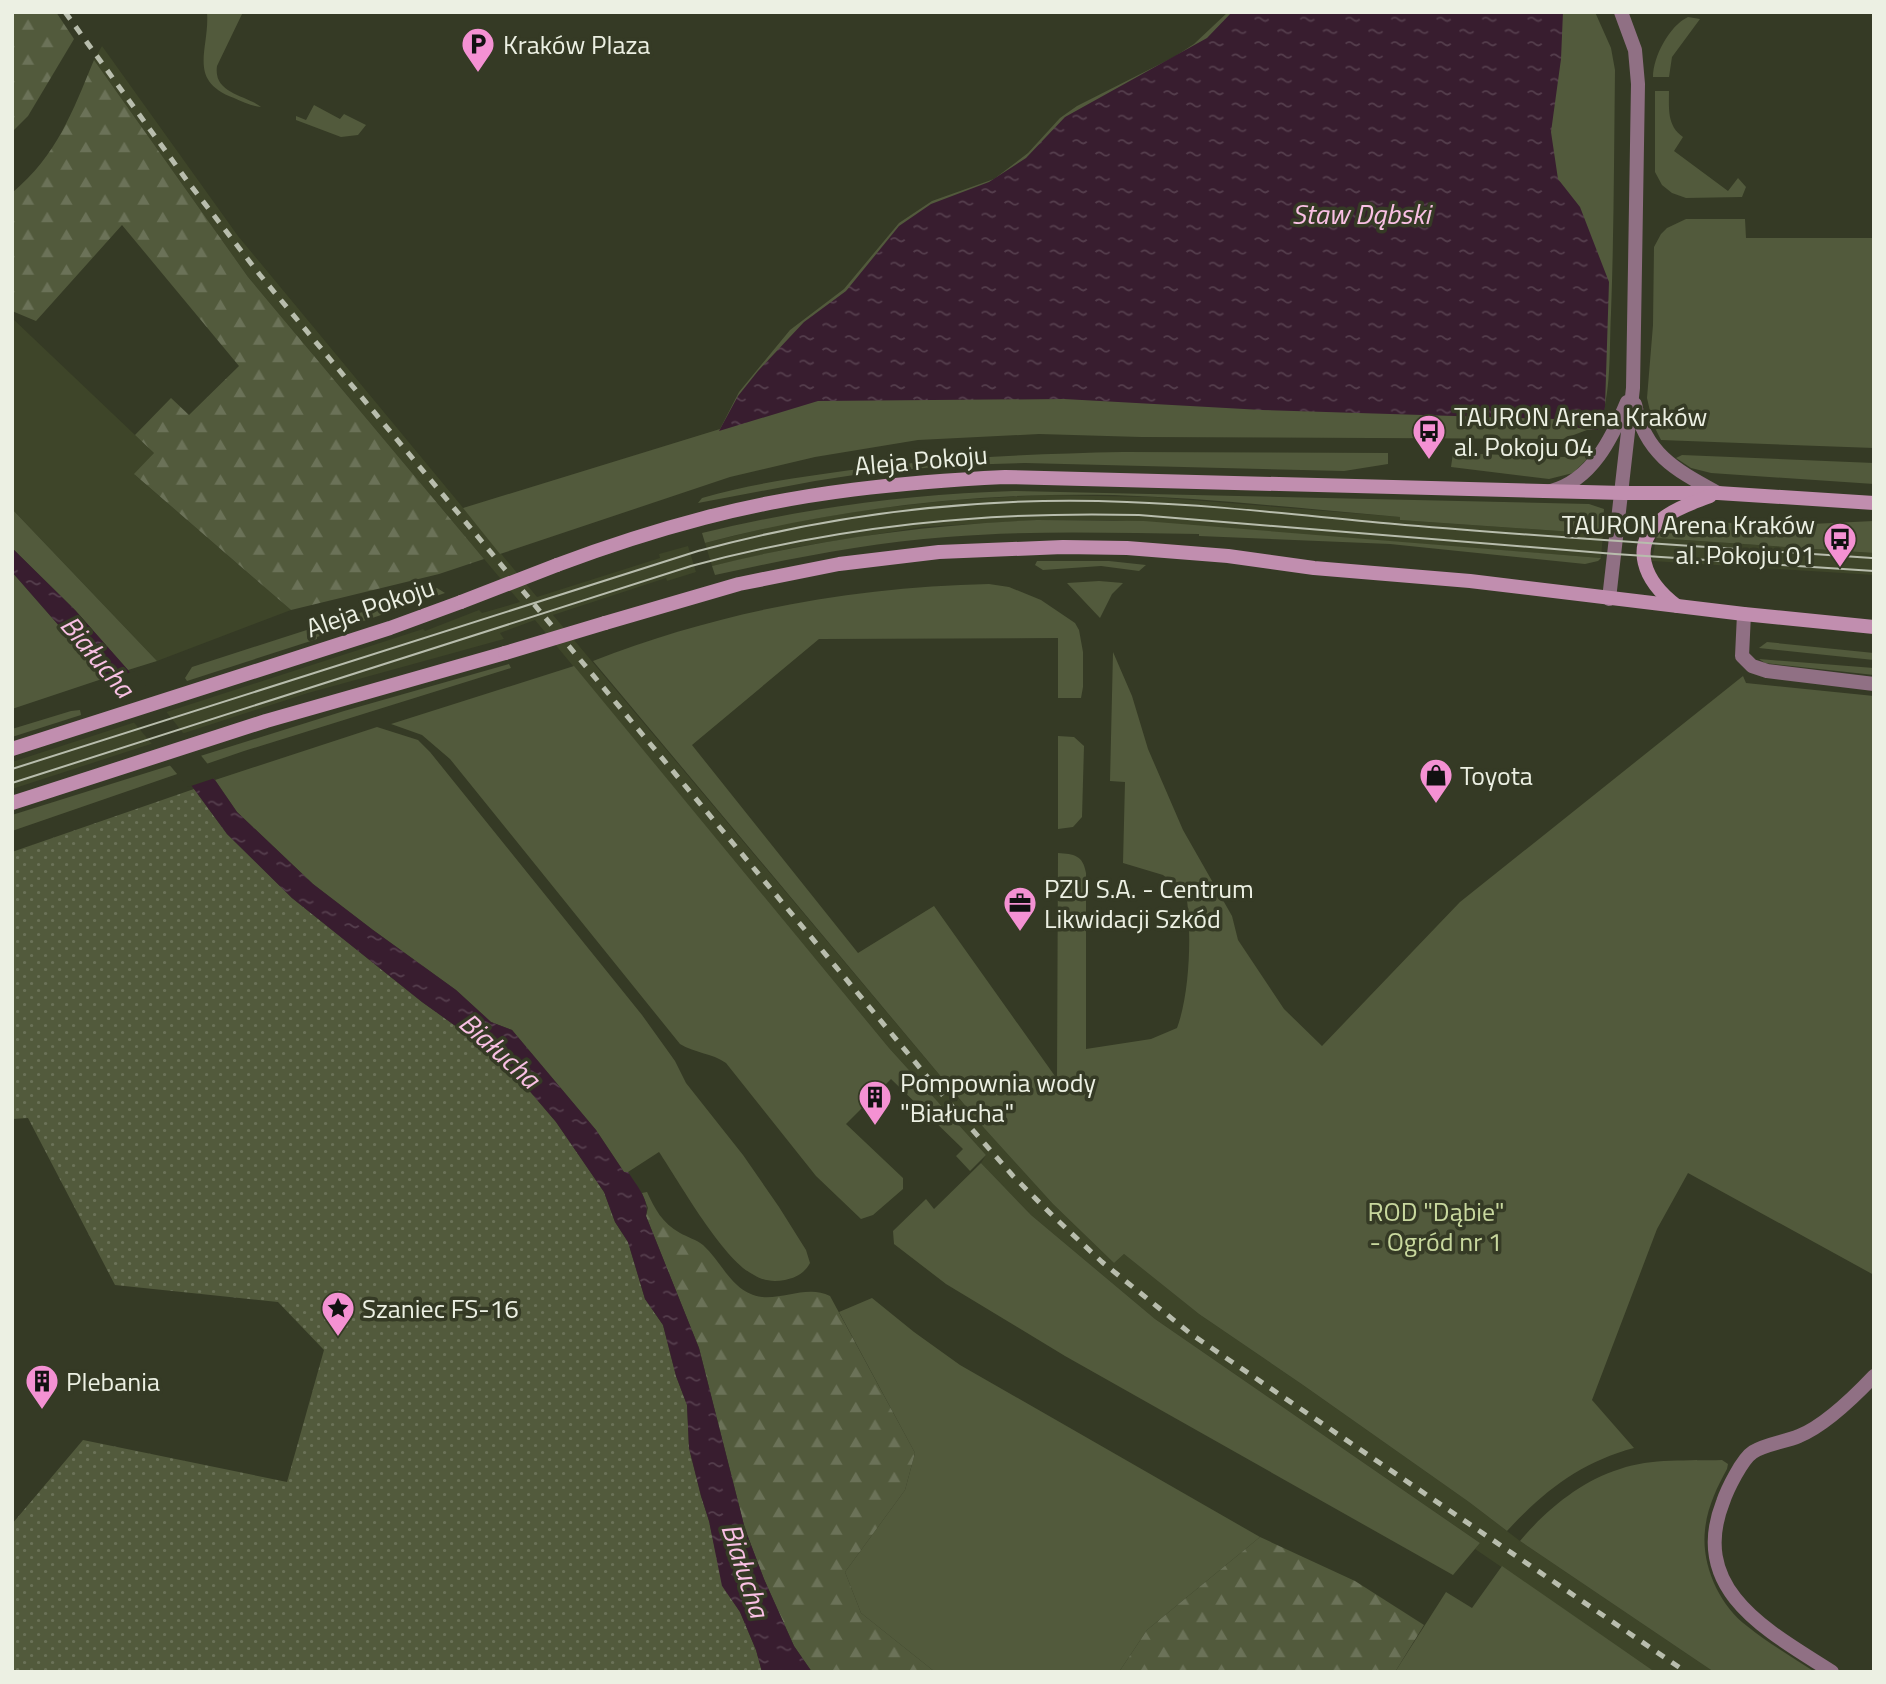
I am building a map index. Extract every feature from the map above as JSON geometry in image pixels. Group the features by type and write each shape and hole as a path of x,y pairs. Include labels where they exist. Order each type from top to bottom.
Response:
{"main road":[{"name":"Aleja Pokoju","path":"12,749 390,628 625,540 705,518 827,493 945,480 1005,477 1623,493 1718,493 1874,503"},
{"path":"1677,606 1651,582 1645,563 1646,543 1651,530 1665,517 1718,493"},
{"path":"12,803 266,721 729,587 810,569 939,552 1023,547 1093,547 1183,552 1874,627"}],"street":[{"path":"1609,599 1633,388 1638,84 1635,50 1621,12"},
{"path":"1551,491 1576,479 1593,463 1612,435 1633,388"},
{"path":"1633,388 1638,416 1653,447 1680,472 1718,493"},
{"path":"1744,614 1742,656 1752,666 1767,671 1874,684"},
{"path":"1832,1672 1749,1616 1738,1604 1723,1579 1716,1554 1715,1530 1727,1492 1752,1452 1801,1435 1848,1400 1874,1376"}],"shaded area":[{"path":"102,46 238,236 537,597 660,558 659,554 688,546 696,572 667,581 666,578 553,615 984,1128 1053,1204 1114,1263 1124,1254 1199,1314 1469,1502 1520,1541 1714,1672 1655,1672 1475,1549 1480,1543 1155,1319 1031,1215 981,1163 986,1155 889,1048 535,620 500,633 504,639 308,693 12,789 12,762 423,629 425,631 479,610 482,613 520,602 248,277 94,60"},
{"path":"12,318 154,453 135,475 291,610 157,661 12,509"},
{"path":"1045,495 1154,497 1400,517 1400,520 1603,534 1601,558 1113,520 1037,520 922,527 796,547 712,566 705,543 782,524 872,509 954,500"},
{"path":"1656,538 1874,553 1874,575 1652,561"}],"green space":[{"path":"12,12 56,12 74,39 28,116 12,132"},
{"path":"207,12 243,12 217,66 217,75 225,88 261,107 219,91 210,82 205,73 204,62"},
{"name":"Staw Dąbski","path":"1228,12 1595,12 1611,48 1615,70 1609,372 1606,402 1598,430 1587,430 1563,439 1039,434 918,440 815,457 730,477 500,554 463,508 720,429 739,392 790,330 844,289 899,223 932,201 994,179 1028,153 1060,118 1077,106 1174,57 1194,44"},
{"path":"1688,17 1700,19 1672,57 1669,77 1653,77 1663,43 1675,27"},
{"path":"94,60 248,277 484,559 439,574 291,610 134,474 154,453 135,435 171,398 189,415 239,366 122,225 36,321 12,311 12,193 41,164 62,132"},
{"path":"1655,91 1669,91 1672,122 1683,137 1674,151 1728,191 1738,178 1746,187 1742,197 1686,198 1672,193 1662,185 1655,172"},
{"path":"314,105 340,119 344,114 366,125 358,135 341,137 296,120 296,116 306,120"},
{"path":"1686,219 1745,219 1746,238 1874,238 1874,448 1661,440 1653,424 1647,398 1653,325 1654,247 1667,228"},
{"path":"1123,452 1388,453 1388,464 1344,471 1025,463 959,465 867,473 698,503 702,498 747,487 860,469 973,458"},
{"path":"1453,453 1563,457 1591,455 1573,473 1549,479 1451,467"},
{"path":"1682,455 1874,463 1874,484 1711,473 1691,468 1676,458"},
{"path":"1014,491 1589,504 1604,509 1602,534 1400,520 1400,517 1150,496 1011,496 857,512 806,520 705,543 702,533 779,516 857,504 935,495"},
{"path":"12,509 157,661 128,670 75,610 12,548"},
{"path":"1037,520 1144,521 1601,558 1585,564 1390,544 1199,534 1042,533 978,535 889,543 715,575 712,566 792,548 873,535"},
{"path":"1679,521 1790,525 1874,521 1874,553 1656,538 1667,525"},
{"path":"1037,561 1109,561 1146,565 1139,571 1101,566 1043,570 1035,565"},
{"path":"12,572 75,644 102,679 12,709"},
{"path":"1067,583 1123,583 1112,594 1100,618"},
{"name":"ROD \"Dąbie\" - Ogród nr 1","path":"989,584 1009,587 1041,600 1075,623 1083,652 1081,698 1058,698 1058,638 819,639 692,745 858,953 934,906 1057,1079 1058,853 1080,859 1086,873 1086,1049 1151,1039 1177,1028 1185,997 1189,943 1186,893 1163,875 1123,863 1125,782 1110,781 1113,652 1132,696 1148,749 1183,830 1232,916 1238,940 1284,1009 1322,1046 1460,902 1743,676 1746,683 1874,696 1874,1275 1688,1173 1657,1229 1592,1400 1634,1448 1597,1461 1564,1480 1535,1503 1507,1531 1199,1314 1124,1254 1114,1263 1053,1204 984,1128 593,661 689,628 788,605 888,590"},
{"path":"437,588 445,593 317,639 187,681 185,678 192,667"},
{"path":"1767,642 1874,653 1874,660 1759,648"},
{"path":"1759,659 1874,668 1874,675 1765,663"},
{"path":"509,664 511,668 244,751 12,831 12,815 344,711"},
{"path":"574,666 889,1048 986,1155 970,1171 956,1156 963,1149 891,1079 846,1124 903,1178 903,1189 873,1215 861,1219 816,1176 726,1063 680,1044 450,759 422,735 391,724"},
{"path":"80,710 81,715 12,737 12,729"},
{"path":"377,727 418,740 430,752 642,1015 675,1061 686,1083 743,1155 806,1250 810,1263 803,1272 789,1279 773,1281 758,1277 742,1267 716,1238 659,1152 624,1172 596,1130 512,1030 491,1022 456,990 313,884 237,812 215,780"},
{"path":"1058,736 1074,737 1084,746 1082,817 1073,827 1058,829"},
{"path":"194,789 227,834 292,898 422,1002 503,1060 556,1122 604,1192 615,1222 628,1242 645,1299 663,1325 676,1376 687,1405 689,1448 723,1586 740,1612 762,1672 12,1672 12,1524 83,1440 287,1482 324,1350 278,1302 115,1285 28,1118 12,1119 12,852"},
{"path":"981,1163 1031,1215 1155,1319 1480,1543 1453,1575 1065,1356 946,1284 894,1244 893,1231 926,1199 934,1209"},
{"path":"647,1192 664,1220 674,1229 703,1245 743,1290 762,1297 805,1292 830,1296 915,1453 905,1490 845,1572 861,1613 935,1672 812,1672 794,1646 745,1529 699,1348 646,1216 648,1208 642,1193"},
{"path":"872,1298 960,1365 1260,1537 1147,1630 1119,1672 935,1672 861,1613 845,1572 905,1490 915,1453 839,1312"},
{"path":"1722,1460 1728,1464 1727,1469 1713,1498 1705,1530 1706,1556 1714,1583 1728,1607 1747,1626 1815,1672 1714,1672 1520,1541 1541,1518 1565,1498 1606,1474 1644,1463"},
{"path":"1260,1537 1355,1581 1424,1625 1395,1672 1119,1672 1147,1630"},
{"path":"1502,1566 1655,1672 1395,1672 1446,1592 1472,1608"}],"water":[{"name":"Staw Dąbski","path":"1232,12 1563,12 1561,59 1551,132 1558,179 1580,207 1609,282 1605,407 1598,430 1579,428 1554,419 1262,410 1064,399 818,401 719,431 738,396 758,371 804,322 846,291 899,226 931,204 989,182 1026,158 1065,117 1207,38"},
{"name":"Białucha","path":"12,548 75,610 128,670 237,812 313,884 456,990 491,1022 512,1030 596,1130 624,1172 628,1172 644,1199 646,1216 699,1348 745,1529 794,1646 812,1672 762,1672 740,1612 722,1586 709,1521 689,1448 687,1405 676,1376 663,1325 645,1299 628,1242 615,1222 604,1192 556,1122 503,1060 422,1002 292,898 227,834 194,789 12,572"}],"pier":[{"path":"134,671 218,777 188,787 100,682"}],"tram line":[{"path":"12,769 698,551 804,526 910,510 1018,502 1162,504 1522,534 1874,558"},
{"path":"12,783 691,566 802,541 913,524 1025,516 1139,515 1615,554 1874,571"}],"railway":[{"path":"65,12 188,182 260,275 955,1110 1013,1176 1102,1262 1191,1334 1686,1672"}],"place":[{"name":"Kraków Plaza","path":"478,74"},
{"name":"TAURON Arena Kraków al. Pokoju 04","path":"1429,461"},
{"name":"TAURON Arena Kraków al. Pokoju 01","path":"1840,569"},
{"name":"Toyota","path":"1436,805"},
{"name":"PZU S.A. - Centrum Likwidacji Szkód","path":"1020,933"},
{"name":"Pompownia wody \"Białucha\"","path":"875,1127"},
{"name":"Szaniec FS-16","path":"338,1338"},
{"name":"Plebania","path":"42,1411"}]}
